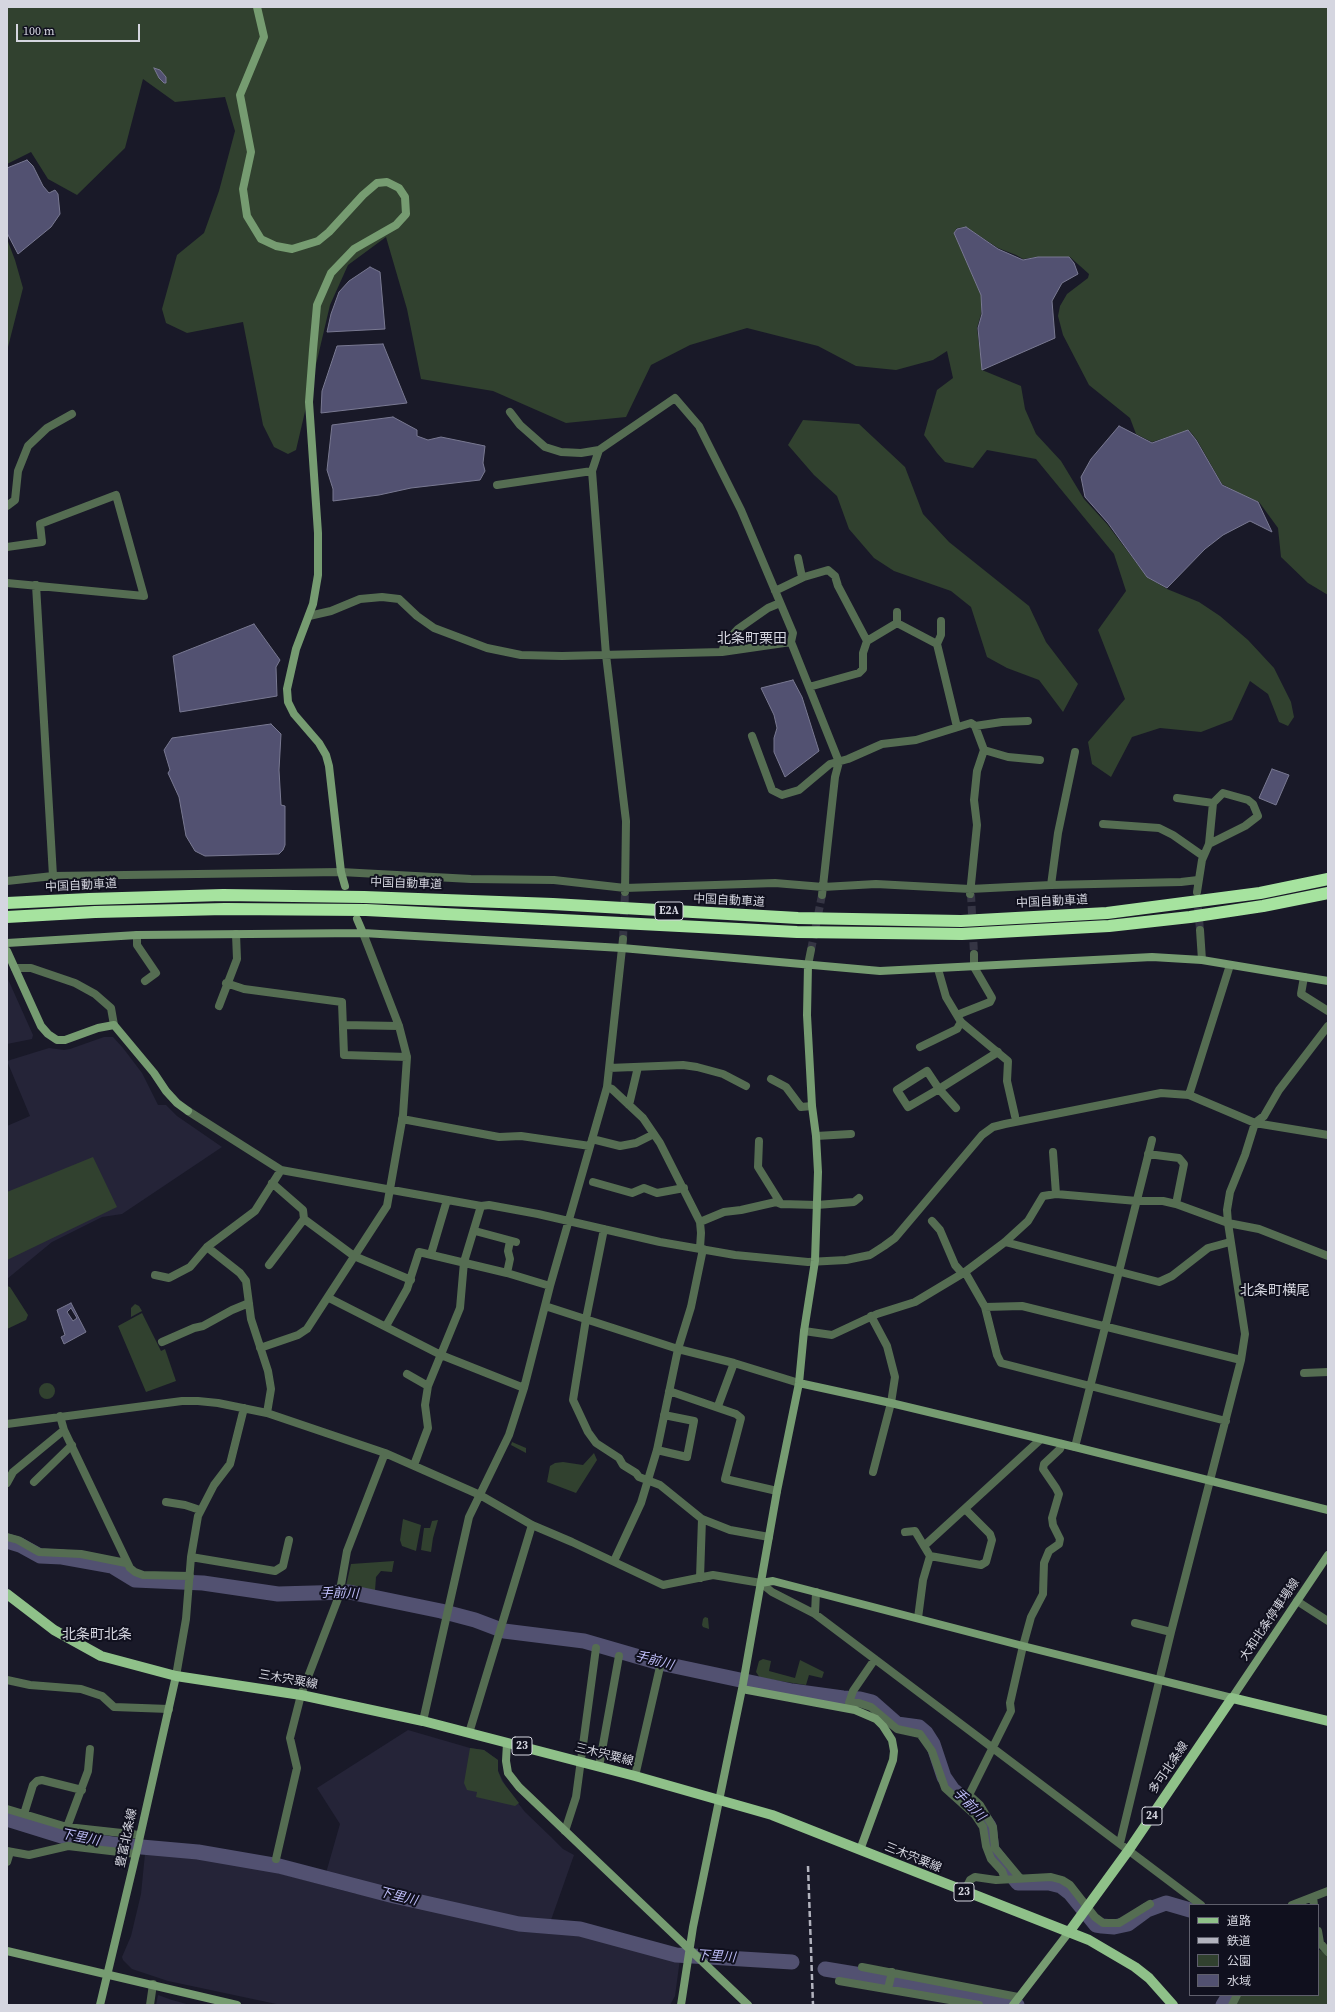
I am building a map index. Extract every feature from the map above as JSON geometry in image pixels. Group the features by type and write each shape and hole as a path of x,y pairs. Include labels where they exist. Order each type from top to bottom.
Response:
{"highway":[{"name":"中国自動車道","path":"7,904 90,899 223,895 364,897 554,904 798,918 962,921 1107,913 1253,894 1328,879"},
{"name":"E2A","path":"7,917 94,912 218,909 366,910 797,932 962,934 1109,926 1190,917 1263,906 1328,893"}],"main road":[{"name":"三木宍粟線","path":"7,1594 54,1630 79,1646 102,1656 176,1676 301,1695 423,1721 635,1776 772,1815 964,1892 1089,1940 1135,1967 1149,1978 1174,2005"},
{"path":"1232,1698 1328,1721"},
{"name":"多可北条線","path":"1069,1932 1086,1906 1128,1851 1232,1698"}],"street":[{"path":"257,7 264,38 240,95 251,152 243,189 247,216 261,238 276,246 292,249 318,241 329,232 363,194 377,183 387,182 399,188 405,197 406,214 396,225 354,249 331,273 318,305 309,402 318,533 318,575 309,616 296,649 287,689 288,702 294,714 319,743 326,755 341,872 345,886"},
{"path":"510,412 520,426 545,447 561,452 581,453 599,450 675,398 699,426 741,510 793,633 791,642 839,762 835,777 823,891"},
{"path":"7,506 15,500 18,471 28,446 47,428 72,414"},
{"path":"599,450 592,471 606,655 626,821 625,890"},
{"path":"497,485 592,471"},
{"path":"7,548 42,542 40,524 116,495 144,596 7,583"},
{"path":"798,558 802,578"},
{"path":"775,591 802,578 828,570 832,572 867,640"},
{"path":"36,585 53,876"},
{"path":"309,616 331,612 360,599 382,596 399,599 417,616 434,628 487,648 521,655 562,656 722,652 791,642"},
{"path":"722,652 725,643 738,629 768,608 780,603"},
{"path":"897,612 897,623"},
{"path":"941,621 941,635 937,644 957,726"},
{"path":"809,687 859,673 863,669 863,652 867,640 897,623"},
{"path":"897,623 937,644"},
{"path":"752,736 772,790 782,795 799,790 830,764 839,762 882,744 916,740 957,726 971,724 975,726 1002,722 1028,721"},
{"path":"970,892 977,825 974,800 977,771 984,750 975,726"},
{"path":"984,750 1008,757 1040,760"},
{"path":"1051,885 1058,832 1075,752"},
{"path":"1197,892 1203,856 1209,844 1213,803 1223,793 1248,800 1253,804 1258,816 1245,826 1209,844"},
{"path":"1177,798 1213,803"},
{"path":"1103,824 1159,828 1173,835 1203,856"},
{"path":"7,881 53,876 341,872 471,879 554,880 625,890 775,883 823,891 876,884 970,892 1051,885 1181,882 1198,880"},
{"path":"260,1348 298,1335 307,1330 387,1206 402,1119 408,1057 399,1026 364,933 357,919"},
{"path":"1200,930 1202,960"},
{"path":"7,943 137,935 364,933 622,948 773,960 808,965 880,971 1152,957 1202,960 1328,981"},
{"path":"219,1006 226,983 237,960 236,934"},
{"path":"137,935 137,945 156,973 145,981"},
{"path":"423,1721 469,1517 509,1435 524,1388 550,1286 570,1222 607,1087 623,939"},
{"path":"681,2005 690,1949 742,1689 777,1490 799,1383 804,1331 816,1261 816,1136 812,1106 807,1015 808,965 811,950"},
{"path":"7,951 41,1026 48,1034 57,1040 65,1040 98,1028 114,1025"},
{"path":"959,1018 990,1002 992,998 974,967 974,954"},
{"path":"1189,1095 1230,965"},
{"path":"15,968 31,968 75,983 95,994 111,1008 114,1025 154,1073 166,1091 188,1111 281,1170 481,1206 489,1205 604,1229 634,1238 760,1258 808,1262 846,1260 870,1255 895,1238 982,1135 993,1127 1161,1094 1189,1095 1255,1123 1328,1135"},
{"path":"938,969 946,997 959,1018 1008,1061 1006,1081 1015,1116"},
{"path":"1304,977 1301,994 1328,1011"},
{"path":"226,983 244,989 342,1002 344,1055 408,1057"},
{"path":"920,1047 957,1029 959,1018"},
{"path":"343,1025 399,1026"},
{"path":"1120,1843 1171,1632 1241,1360 1244,1334 1228,1223 1227,1210 1230,1192 1245,1155 1255,1123 1264,1116 1278,1090 1328,1026"},
{"path":"956,1108 939,1089 927,1071 897,1090 908,1107 939,1089 998,1052"},
{"path":"628,1105 638,1067"},
{"path":"609,1068 697,1067 723,1074 746,1086"},
{"path":"771,1079 786,1087 800,1107 812,1106"},
{"path":"607,1087 612,1089 643,1118 654,1134 684,1188 700,1222 702,1249 691,1307 678,1348 657,1450 641,1503 614,1561"},
{"path":"402,1119 499,1137 521,1136 620,1146 636,1143 654,1134"},
{"path":"816,1136 851,1134"},
{"path":"1074,1447 1152,1140"},
{"path":"759,1141 758,1167 781,1204"},
{"path":"1053,1152 1056,1194"},
{"path":"1148,1154 1179,1158 1184,1164 1176,1204"},
{"path":"156,1275 169,1278 190,1267 207,1247 255,1211 281,1170"},
{"path":"592,1182 632,1193 644,1188 657,1193 684,1188"},
{"path":"269,1266 304,1219 303,1210 272,1183"},
{"path":"804,1331 832,1335 871,1316 915,1302 963,1273 1006,1242 1028,1221 1043,1196 1056,1194 1137,1201 1163,1201 1176,1204 1228,1223 1259,1229 1328,1256"},
{"path":"700,1222 724,1212 741,1210 776,1202 781,1204 817,1205 854,1202 859,1198"},
{"path":"431,1254 447,1200"},
{"path":"414,1466 428,1428 425,1405 428,1386 460,1308 464,1262 475,1231 481,1206"},
{"path":"304,1219 354,1256 411,1280"},
{"path":"932,1221 940,1230 955,1265 963,1273 985,1307 997,1355 1001,1363 1089,1387 1226,1421"},
{"path":"604,1229 586,1319 573,1400 588,1432 596,1443 619,1458 623,1465 636,1473 639,1477 660,1485 702,1519 730,1530 769,1537"},
{"path":"475,1231 513,1242 508,1251 510,1259 507,1273"},
{"path":"1006,1242 1159,1282 1172,1276 1208,1248 1230,1242"},
{"path":"207,1247 240,1273 246,1281 251,1319 268,1371 271,1389 267,1413"},
{"path":"386,1326 411,1280 420,1252 507,1273 550,1286"},
{"path":"328,1298 441,1355 524,1388"},
{"path":"162,1342 194,1328 203,1326 232,1310 249,1303"},
{"path":"545,1306 678,1348 799,1383 891,1403 1062,1444 1328,1510"},
{"path":"985,1307 1022,1306 1105,1328 1241,1360"},
{"path":"871,1316 887,1346 894,1377 891,1403 874,1472"},
{"path":"718,1406 734,1363"},
{"path":"1304,1372 1328,1372"},
{"path":"407,1374 428,1386"},
{"path":"669,1390 718,1406 736,1414 741,1418 725,1479 777,1490"},
{"path":"7,1424 182,1401 198,1401 267,1413 385,1453 480,1494 532,1525 614,1561 663,1585 713,1575 761,1583 773,1581 1023,1646 1232,1698"},
{"path":"176,1676 186,1619 191,1557 200,1510 214,1485 230,1464 244,1408"},
{"path":"657,1450 687,1457 694,1421 664,1415"},
{"path":"60,1416 64,1430 126,1563 135,1572 143,1574 190,1576"},
{"path":"7,1482 13,1472 64,1430"},
{"path":"924,1546 1041,1439"},
{"path":"1020,1878 995,1848 993,1827 980,1806 969,1796 1011,1711 1010,1703 1023,1646 1031,1617 1043,1594 1044,1563 1046,1555 1059,1544 1060,1539 1053,1525 1052,1518 1059,1494 1043,1470 1044,1464 1060,1449 1062,1444"},
{"path":"34,1482 72,1445"},
{"path":"276,1859 297,1768 290,1738 301,1695 339,1593 347,1551 385,1453"},
{"path":"166,1502 185,1505 200,1510"},
{"path":"930,1556 982,1565 986,1562 992,1540 990,1534 965,1509"},
{"path":"700,1578 702,1519"},
{"path":"469,1733 532,1525"},
{"path":"905,1532 916,1531 930,1556 923,1580 918,1618"},
{"path":"7,1537 18,1540 39,1552 81,1554 126,1563"},
{"path":"191,1557 275,1571 283,1566 289,1540"},
{"name":"大和北条停車場線","path":"1232,1698 1328,1555"},
{"path":"761,1583 772,1592 815,1614 993,1750 1120,1843 1128,1851 1200,1904"},
{"path":"815,1614 816,1592"},
{"path":"1297,1601 1328,1621"},
{"path":"1135,1623 1171,1632"},
{"path":"565,1831 576,1797 596,1648"},
{"path":"599,1767 619,1656"},
{"path":"875,1659 852,1694 850,1703 860,1703 871,1707 897,1729 920,1734 932,1751 940,1779 945,1788 975,1815 983,1827 986,1846 991,1859 1002,1871 1005,1879"},
{"path":"635,1776 660,1667"},
{"name":"豊富北条線","path":"100,2005 176,1676"},
{"path":"7,1680 30,1685 81,1689 102,1696 114,1708 169,1709"},
{"path":"742,1689 855,1710 876,1719 884,1726 892,1740 894,1751 893,1760 860,1850"},
{"path":"507,1743 506,1760 508,1773 519,1787 748,2005"},
{"path":"67,1827 88,1771 90,1749"},
{"path":"24,1814 33,1785 37,1782 42,1780 82,1790"},
{"path":"7,1809 67,1827 139,1837"},
{"path":"7,1862 9,1852 29,1855 68,1846 136,1854"},
{"path":"964,1892 970,1880 975,1878 1005,1879 1045,1876 1062,1880 1070,1885 1095,1917 1103,1923 1119,1923 1150,1904"},
{"path":"1297,1904 1313,1901 1328,1891"},
{"path":"1013,2005 1069,1932"},
{"path":"1319,1937 1320,1943 1328,1952"},
{"path":"7,1951 238,2005"},
{"path":"862,1967 1018,1997"},
{"path":"888,1989 892,1972"},
{"path":"839,1982 979,2005"},
{"path":"150,2005 153,1984"},
{"path":"1232,2005 1236,1996"}],"shaded area":[{"path":"7,977 33,1035 32,1039 7,1044"},
{"path":"104,1037 113,1037 123,1048 142,1073 158,1105 166,1105 177,1116 222,1147 122,1214 102,1217 52,1242 7,1279 7,1126 30,1116 7,1061 49,1048 64,1050 70,1049"},
{"path":"408,1730 470,1748 484,1750 498,1760 498,1771 507,1789 525,1812 563,1849 574,1855 551,1920 546,1920 544,1931 601,1938 661,1958 680,1959 675,1996 670,2005 281,2005 168,1981 132,1969 123,1960 122,1957 131,1936 141,1894 145,1854 183,1856 256,1867 356,1894 358,1882 326,1873 340,1824 317,1788"},
{"path":"158,1995 172,2000 190,2005 156,2005"}],"green space":[{"path":"7,7 1328,7 1328,595 1308,583 1281,557 1278,528 1259,502 1222,484 1197,440 1189,430 1152,442 1136,434 1130,418 1089,385 1063,335 1058,316 1060,306 1067,294 1088,278 1089,274 1070,257 1038,257 1023,259 998,248 966,227 957,228 954,233 981,295 981,314 977,328 982,370 1021,386 1025,409 1036,434 1061,461 1084,499 1107,524 1147,577 1167,589 1199,602 1220,616 1248,640 1274,668 1291,702 1294,717 1288,726 1279,722 1268,694 1250,681 1232,720 1201,732 1160,728 1132,737 1111,777 1092,764 1088,742 1125,699 1098,630 1126,591 1114,554 1036,459 987,450 973,468 945,462 937,453 924,435 937,390 953,378 947,351 933,360 896,370 856,366 818,346 747,328 690,345 651,365 626,417 566,423 493,391 421,379 407,309 386,237 348,265 330,305 296,450 288,454 274,447 263,425 243,322 187,333 166,323 162,309 177,255 204,233 219,191 235,131 225,97 175,102 143,79 125,148 77,195 48,179 31,152 7,164"},
{"path":"7,239 23,288 7,351"},
{"path":"803,420 859,424 905,467 923,514 949,542 1029,606 1046,642 1078,684 1063,712 1039,680 1007,668 987,657 971,607 951,591 894,571 874,558 849,529 837,496 814,475 788,445"},
{"path":"93,1157 117,1207 7,1260 7,1192"},
{"path":"7,1286 10,1287 28,1315 26,1320 7,1329"},
{"path":"135,1304 139,1306 142,1311 131,1317 131,1308"},
{"path":"142,1313 161,1351 165,1349 176,1381 146,1392 118,1326"},
{"path":"47,1383 54,1388 55,1391 50,1398 47,1399 40,1394 39,1391 44,1384"},
{"path":"512,1442 526,1448 526,1453 511,1445"},
{"path":"594,1453 597,1460 576,1493 547,1482 550,1466 555,1463 563,1462 583,1465"},
{"path":"403,1519 421,1525 416,1551 402,1546 400,1540"},
{"path":"438,1520 431,1552 421,1550 424,1528 430,1528 432,1521"},
{"path":"394,1561 392,1572 381,1571 376,1577 375,1591 346,1586 351,1564"},
{"path":"705,1617 708,1618 709,1629 703,1627 702,1625"},
{"path":"763,1659 771,1661 769,1671 795,1678 800,1660 824,1672 822,1678 809,1675 806,1685 760,1678 756,1672 759,1661"},
{"path":"470,1748 484,1750 498,1760 498,1771 502,1781 519,1803 515,1806 476,1797 477,1792 467,1790 464,1783"},
{"path":"1319,1950 1328,1955 1328,2005 1235,2005 1240,1996 1319,1996"}],"water":[{"path":"154,68 160,70 166,77 166,83 159,78"},
{"path":"27,160 33,166 43,186 49,193 55,190 58,194 60,214 51,227 18,254 7,233 7,168"},
{"path":"966,227 998,249 1023,260 1038,257 1069,257 1074,263 1078,274 1062,283 1052,301 1055,338 982,370 978,328 982,314 981,295 954,233 957,229"},
{"path":"370,267 380,272 385,329 327,332 331,314 339,292 349,281"},
{"path":"383,344 407,403 321,413 322,391 337,346"},
{"path":"393,417 417,430 417,436 428,440 441,437 485,446 483,463 485,471 480,480 411,488 379,495 333,501 333,489 327,470 332,425"},
{"path":"1119,426 1152,443 1188,430 1196,440 1222,485 1258,502 1272,532 1250,521 1223,535 1205,549 1167,588 1147,577 1108,523 1085,497 1081,477 1091,459"},
{"path":"254,624 280,660 276,667 277,696 180,712 173,656"},
{"path":"793,680 802,697 819,751 785,777 774,752 774,738 777,728 774,715 761,688"},
{"path":"271,724 281,734 279,770 281,805 285,806 285,845 283,850 279,854 205,856 195,851 186,836 179,797 168,773 170,770 164,750 172,738"},
{"path":"1272,769 1289,775 1276,805 1259,798"},
{"path":"71,1303 86,1332 64,1344 61,1337 65,1335 57,1310","holes":["71,1308 77,1318 73,1321 67,1312"]}],"waterway":[{"name":"手前川","path":"7,1541 20,1545 40,1556 62,1557 112,1566 135,1580 203,1583 278,1594 349,1592 441,1611 475,1620 504,1631 584,1641 660,1663 792,1691 860,1699 872,1702 897,1724 919,1727 926,1733 933,1744 944,1777 953,1790 972,1805 989,1826 992,1850 1018,1883 1049,1883 1061,1886 1070,1893 1096,1925 1102,1926 1114,1927 1128,1924 1147,1910 1166,1903 1189,1910"},
{"name":"下里川","path":"7,1819 65,1837 119,1845 198,1852 279,1866 394,1896 519,1924 580,1929 676,1955 792,1962"},
{"name":"下里川","path":"825,1969 970,1993 1017,2005"},
{"name":"手前川","path":"1223,2005 1228,1996"}],"tunnel":[{"path":"623,939 625,893"},
{"path":"971,894 974,954"},
{"path":"811,950 822,895"},
{"path":"1197,896 1200,930"}],"railway":[{"path":"808,1866 813,2005"}],"district":[{"name":"北条町栗田","path":"752,639"},
{"name":"北条町横尾","path":"1275,1291"},
{"name":"北条町北条","path":"97,1635"}]}
